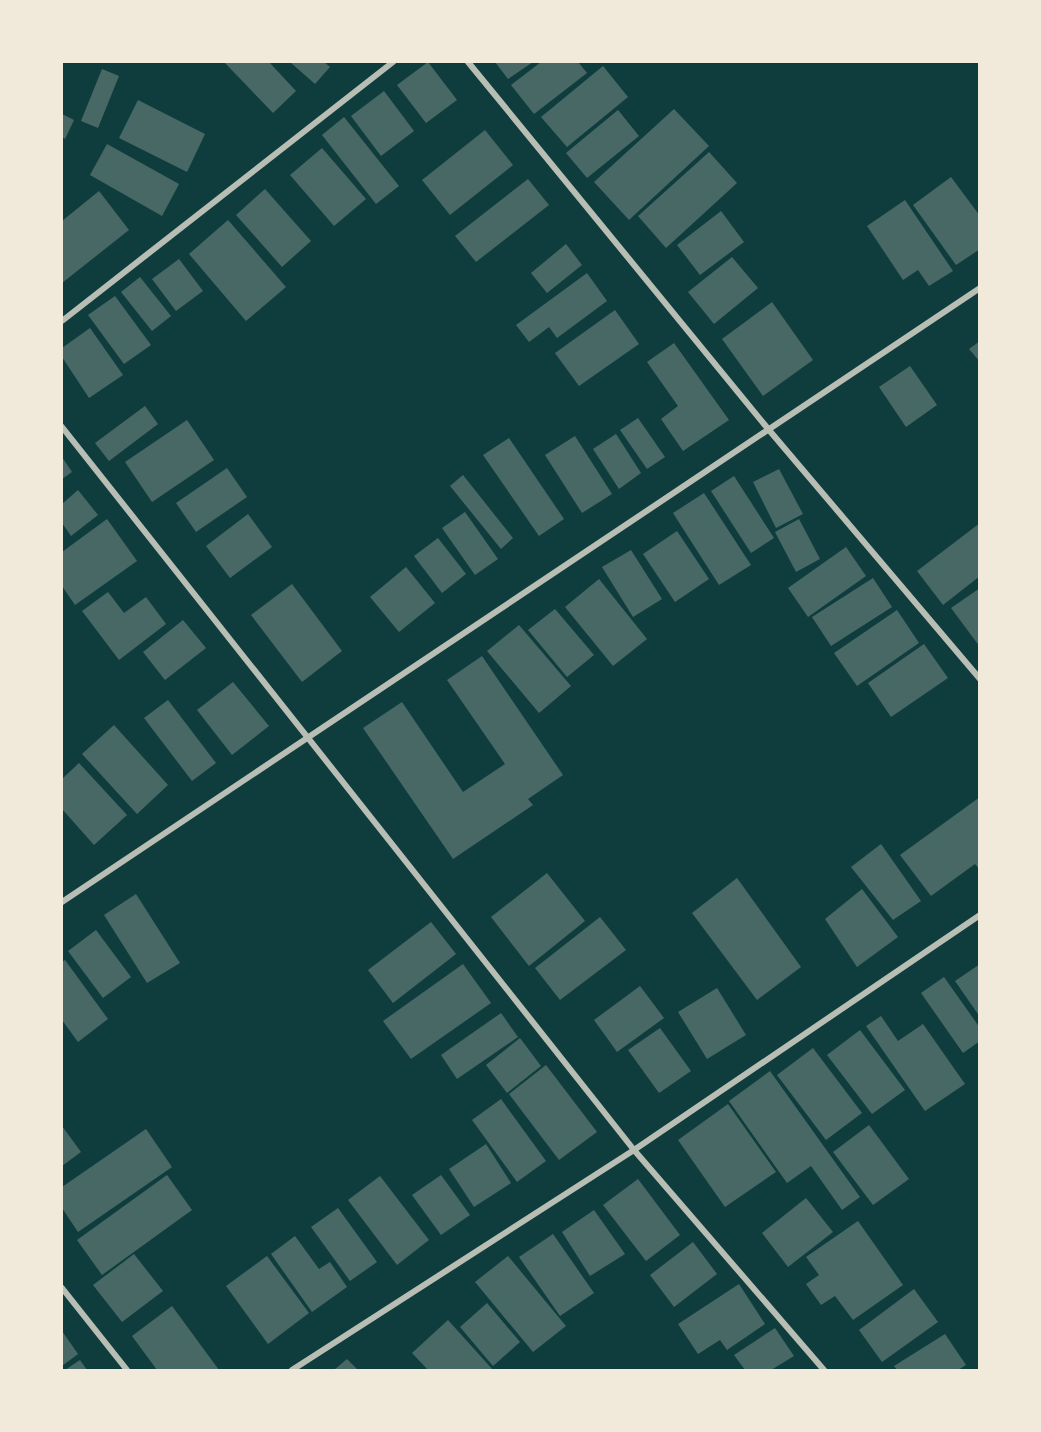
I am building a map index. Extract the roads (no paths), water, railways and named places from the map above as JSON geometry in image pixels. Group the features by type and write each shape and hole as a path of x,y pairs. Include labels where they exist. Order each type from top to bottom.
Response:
{"street":[{"path":"62,321 393,62"},
{"path":"468,62 769,430 980,679"},
{"path":"62,902 980,288"},
{"path":"62,427 634,1150 824,1371"},
{"path":"292,1371 634,1150 980,915"},
{"path":"62,1288 127,1371"}]}
